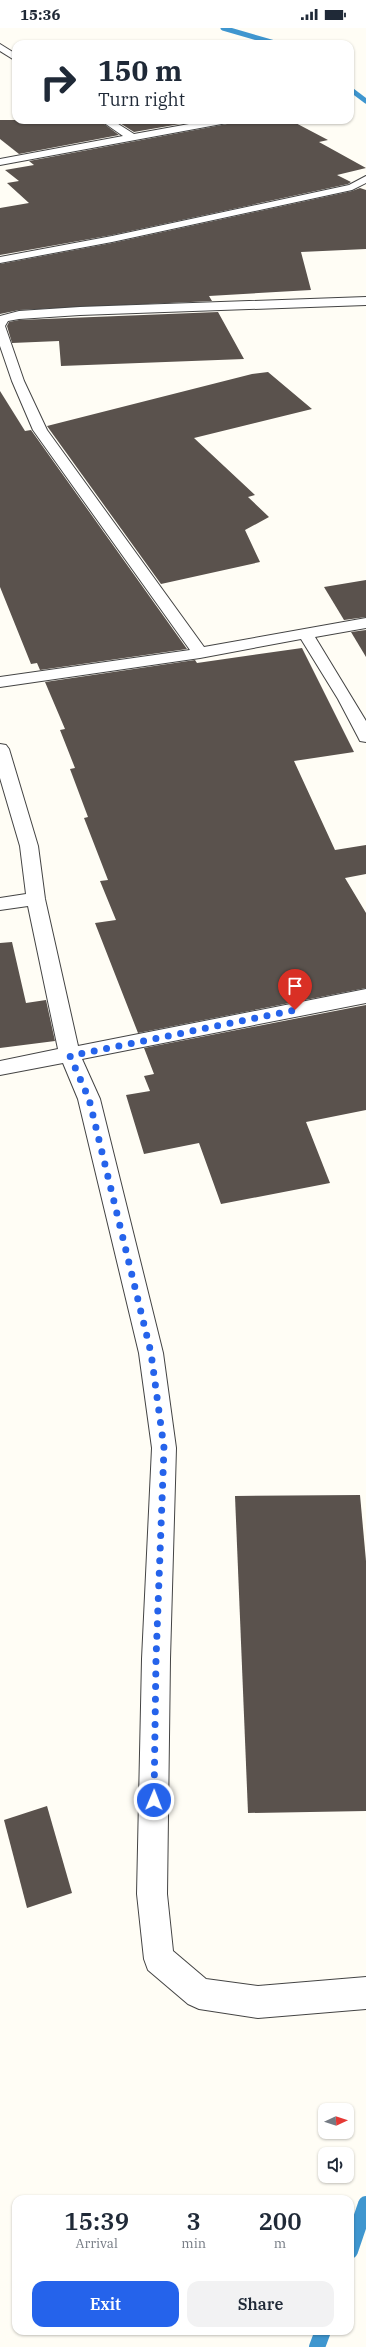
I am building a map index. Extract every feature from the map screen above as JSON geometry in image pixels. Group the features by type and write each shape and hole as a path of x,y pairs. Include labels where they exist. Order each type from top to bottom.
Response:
{"street":[{"path":"0,47 12,55"},
{"path":"110,124 133,138"},
{"path":"0,162 206,124"},
{"path":"0,260 112,240 352,187 366,180"},
{"path":"200,653 40,430 18,381 0,326 3,319 18,315 80,311 366,301"},
{"path":"0,682 200,653 366,623"},
{"path":"304,633 346,699 366,737"},
{"path":"0,749 29,846 36,899 70,1056 89,1099 151,1353 164,1448 156,1659 152,1894 159,1959 199,1993 258,2002 366,1993"},
{"path":"0,904 36,899"},
{"path":"0,1068 70,1056 366,996"}],"building":[{"path":"0,120 12,120 12,124 104,124 119,135 19,154 0,139"},
{"path":"121,124 180,124 134,132"},
{"path":"227,124 298,124 328,140 319,142 366,168 337,175 351,182 348,184 112,235 0,255 0,208 29,203 7,183 19,181 5,170 34,165 29,161"},
{"path":"360,188 366,190 366,249 301,252 311,290 209,296 212,301 19,310 0,314 0,264 112,243"},
{"path":"218,312 244,359 61,366 59,341 12,343 7,326 9,322 19,320"},
{"path":"268,372 312,409 194,438 255,495 248,497 269,517 245,530 260,562 161,584 47,426 252,374"},
{"path":"0,391 25,431 31,430 187,649 40,670 37,663 31,664 0,587"},
{"path":"366,580 366,617 344,620 324,587"},
{"path":"366,630 366,657 351,632"},
{"path":"302,648 354,752 294,761 335,850 366,845 366,874 345,878 366,913 366,988 138,1033 95,923 116,920 100,881 108,880 84,818 88,817 70,769 75,768 60,730 65,729 45,682 195,660 197,663"},
{"path":"12,942 26,1003 46,1000 55,1041 0,1048 0,943"},
{"path":"366,1005 366,1110 306,1122 330,1183 221,1204 199,1143 144,1154 126,1095 150,1091 144,1076 154,1074 144,1048"},
{"path":"360,1495 366,1561 366,1811 248,1813 235,1496"},
{"path":"47,1806 72,1893 27,1908 4,1820"}],"waterway":[{"path":"223,28 264,40"},
{"path":"354,92 366,101"},
{"path":"354,2239 366,2204"},
{"path":"317,2347 322,2335"}],"route":[{"path":"154,1800 156,1659 164,1448 151,1353 89,1099 70,1056 295,1010"}]}
